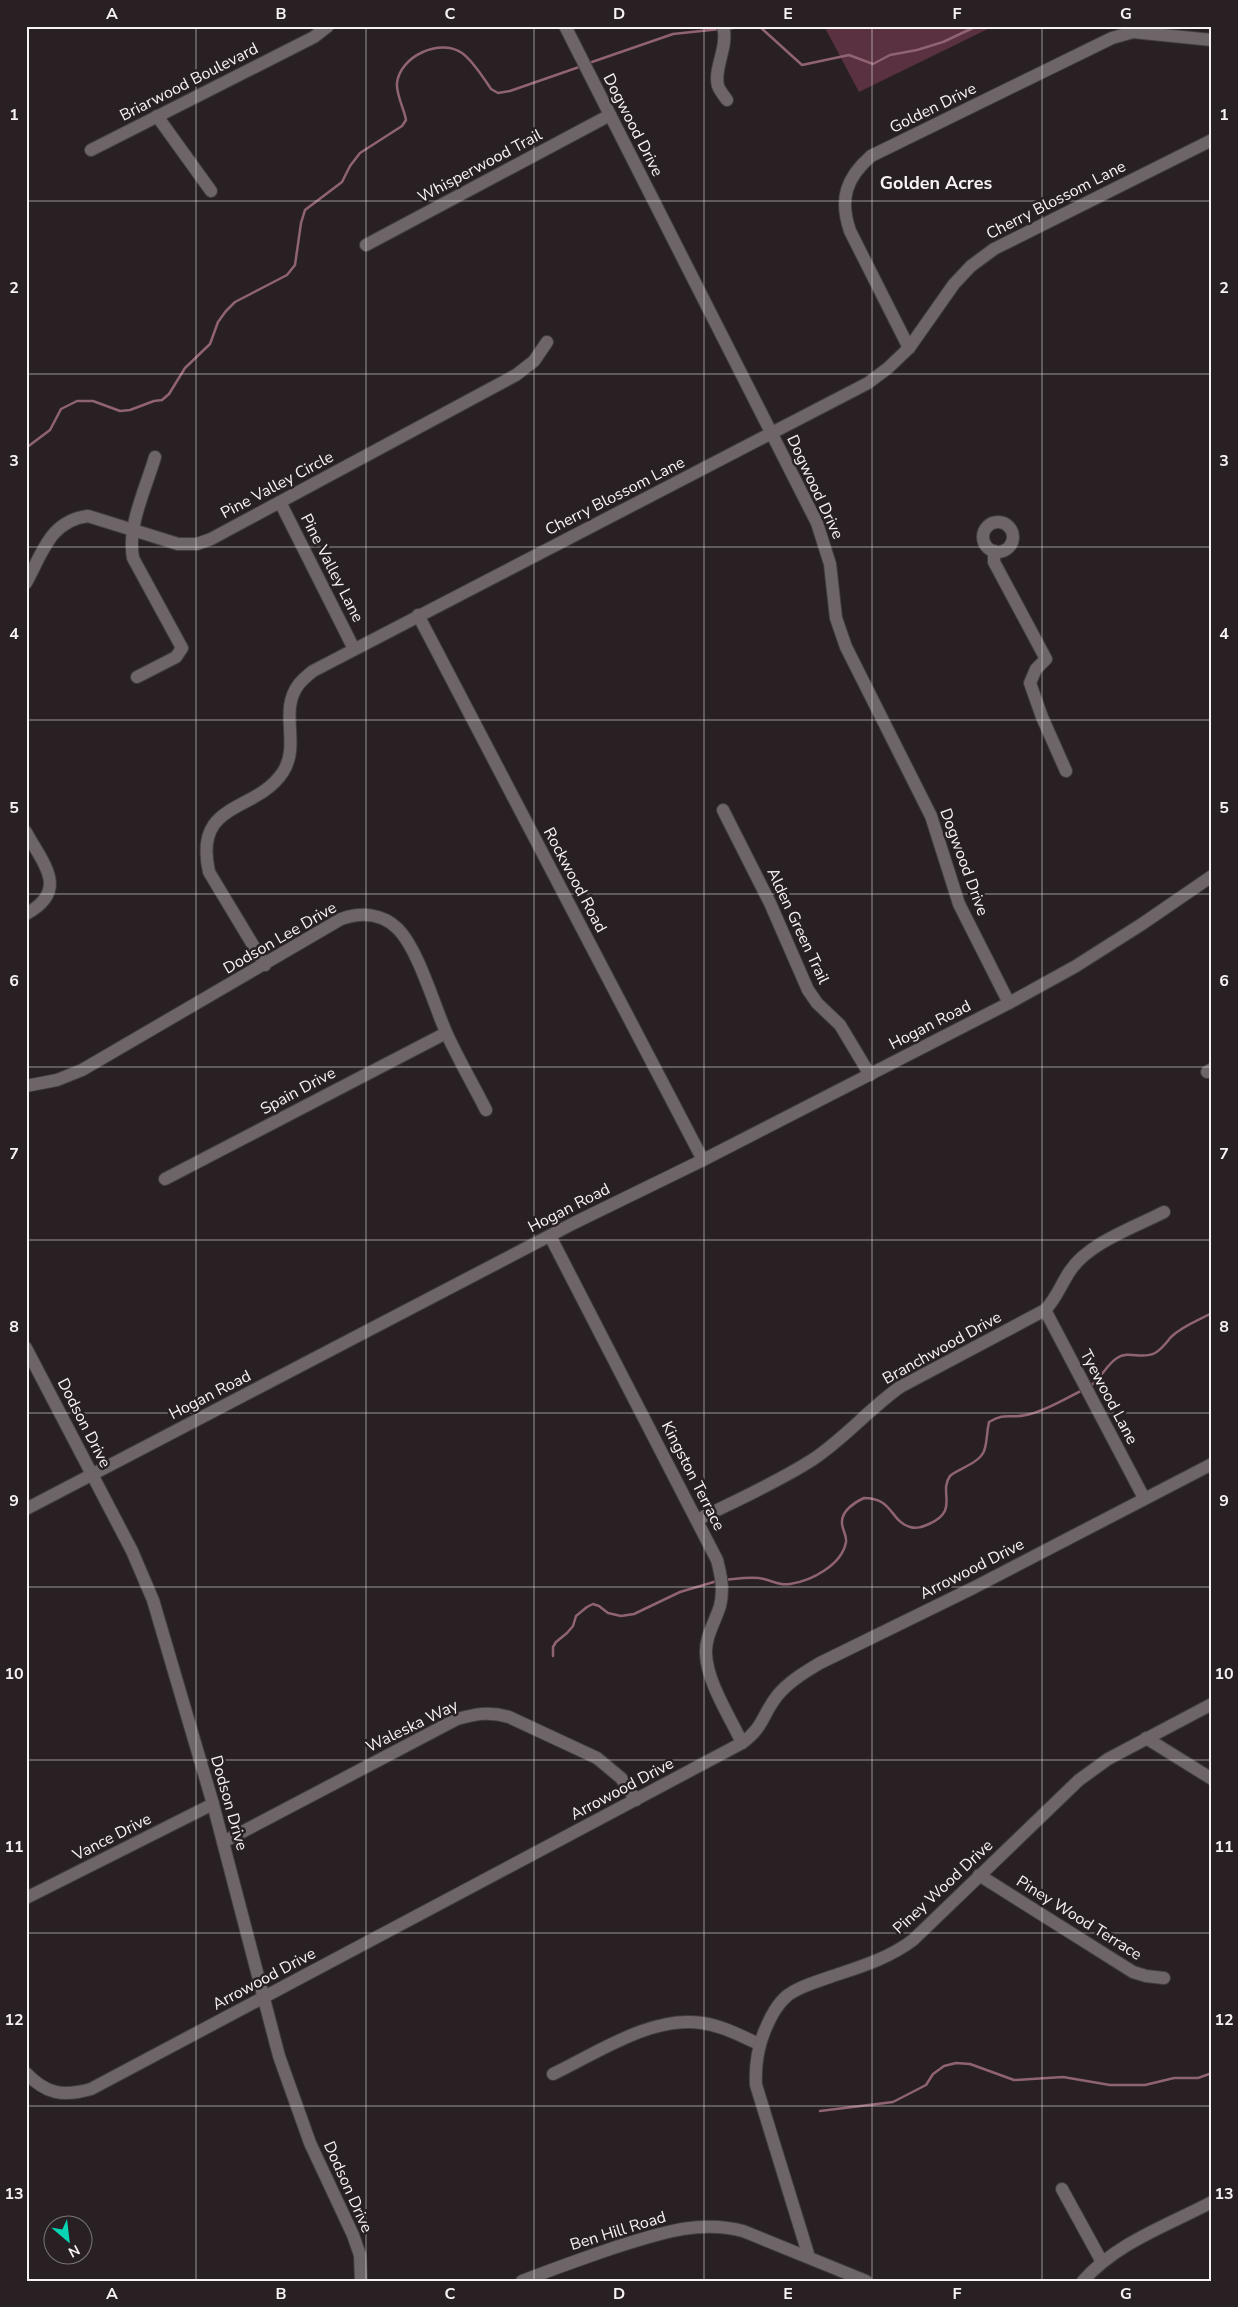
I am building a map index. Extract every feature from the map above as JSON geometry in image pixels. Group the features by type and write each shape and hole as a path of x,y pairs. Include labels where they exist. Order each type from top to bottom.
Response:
{"street":[{"name":"Briarwood Boulevard","path":"91,150 314,36 328,26"},
{"name":"Dogwood Drive","path":"565,26 824,540 830,564 836,618 846,647 931,816 959,904 1008,1003"},
{"path":"723,26 725,33 724,50 718,86 727,100"},
{"name":"Golden Drive","path":"909,348 850,231 845,216 845,199 849,182 858,168 871,156 1112,38 1133,32 1212,40"},
{"name":"Whisperwood Trail","path":"366,246 610,115"},
{"path":"158,116 211,191"},
{"name":"Cherry Blossom Lane","path":"265,965 209,872 206,855 207,839 213,826 222,815 270,786 284,770 291,747 289,707 299,684 313,671 868,383 888,368 909,348 954,284 971,266 994,248 1212,140"},
{"name":"Pine Valley Circle","path":"26,583 52,535 60,525 73,518 88,516 178,544 197,544 211,539 516,375 534,361 547,342"},
{"path":"137,677 176,657 182,648 133,558 131,547 133,529 155,457"},
{"name":"Pine Valley Lane","path":"280,502 354,649"},
{"path":"994,551 994,562 1046,658 1036,669 1030,683 1042,717 1066,771"},
{"name":"Rockwood Road","path":"418,616 703,1160"},
{"name":"Alden Green Trail","path":"723,810 770,903 808,990 817,1003 840,1024 870,1074"},
{"path":"26,832 49,875 51,883 50,893 45,901 26,914"},
{"name":"Hogan Road","path":"26,1509 550,1236 703,1160 1008,1003 1076,966 1212,876"},
{"name":"Dodson Lee Drive","path":"26,1086 57,1080 82,1070 341,919 353,915 366,914 383,919 398,929 405,939 423,974 446,1033 486,1110"},
{"name":"Spain Drive","path":"165,1179 446,1033"},
{"name":"Branchwood Drive","path":"697,1520 813,1459 836,1442 879,1402 900,1387 1046,1310 1055,1299 1070,1271 1084,1255 1164,1212"},
{"name":"Kingston Terrace","path":"550,1236 717,1560 722,1583 720,1605 707,1642 707,1666 742,1742"},
{"name":"Tyewood Lane","path":"1046,1310 1144,1498"},
{"name":"Dodson Drive","path":"26,1348 132,1551 153,1600 213,1804 279,2056 294,2104 353,2235 360,2255 361,2281"},
{"name":"Arrowood Drive","path":"26,2073 37,2084 56,2092 74,2094 91,2089 742,1742 756,1733 777,1696 797,1677 820,1663 973,1588 1212,1464"},
{"name":"Piney Wood Drive","path":"809,2257 756,2085 754,2065 759,2044 771,2015 789,1995 806,1985 883,1958 899,1950 913,1940 1079,1780 1108,1759 1212,1704"},
{"name":"Waleska Way","path":"223,1842 457,1719 479,1713 495,1713 509,1717 597,1758 621,1778 636,1800"},
{"path":"1146,1738 1212,1779"},
{"name":"Vance Drive","path":"26,1898 213,1804"},
{"name":"Piney Wood Terrace","path":"979,1875 1133,1972 1164,1978"},
{"path":"553,2074 641,2031 670,2023 714,2025 759,2044"},
{"path":"1062,2189 1102,2262"},
{"path":"1083,2281 1102,2262 1121,2249 1212,2202"},
{"name":"Ben Hill Road","path":"522,2281 666,2231 706,2225 727,2226 743,2231 866,2281"}],"shaded area":[{"path":"824,26 994,26 859,92"}],"waterway":[{"path":"728,29 742,26"},
{"path":"759,26 802,65 849,55 873,64 890,55 917,50 943,42 977,26"},
{"path":"589,63 673,34 720,29"},
{"path":"26,448 50,430 61,409 77,401 93,401 120,411 130,410 162,400 169,394 185,368 210,344 218,322 226,311 235,302 287,275 295,265 301,223 305,210 342,182 350,166 360,153 402,126 406,120 397,83 405,65 413,58 422,52 433,49 453,49 466,56 491,89 498,93 510,91 582,66"},
{"path":"1090,1386 1117,1358 1126,1355 1145,1356 1155,1353 1180,1330 1212,1313"},
{"path":"725,1580 755,1578 786,1584 798,1582 816,1575 839,1558 846,1542 842,1519 846,1511 864,1498 881,1502 898,1520 910,1527 915,1528 929,1524 944,1513 947,1501 947,1482 950,1476 975,1462 983,1453 989,1422 1004,1416 1020,1416 1040,1411 1083,1390"},
{"path":"553,1656 553,1647 556,1642 573,1626 576,1616 593,1604 608,1613 621,1616 634,1614 680,1592 717,1581"},
{"path":"820,2111 893,2102 926,2085 933,2074 944,2066 956,2063 970,2064 1014,2080 1063,2077 1110,2085 1145,2085 1174,2078 1198,2078 1212,2073"}],"district":[{"name":"Golden Acres","path":"936,183"}]}
